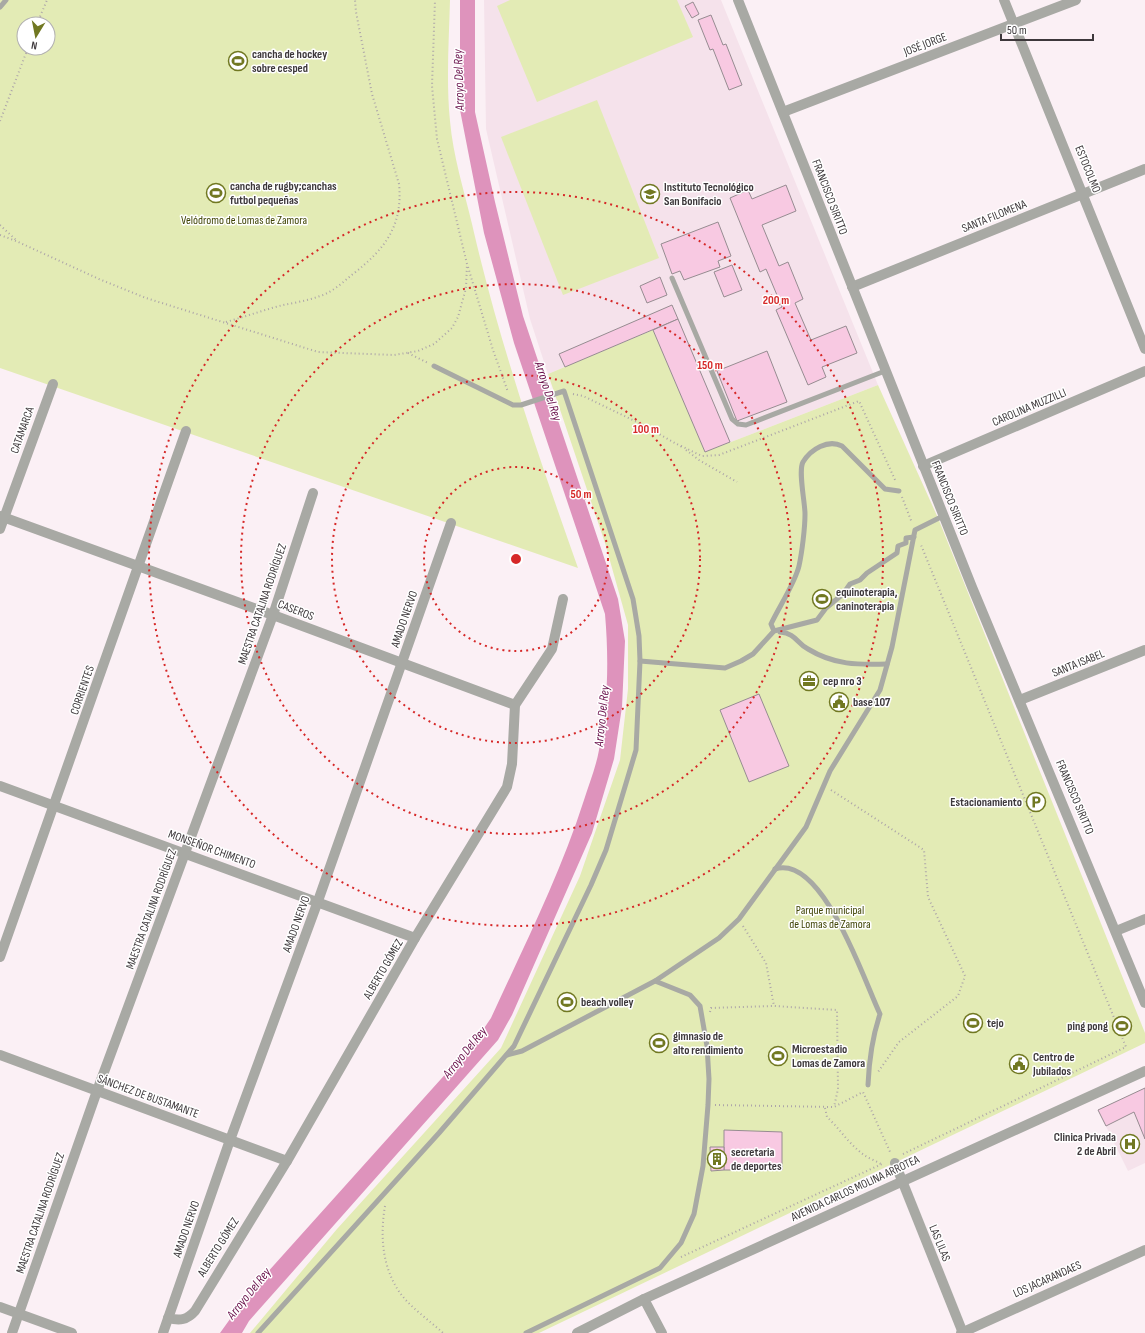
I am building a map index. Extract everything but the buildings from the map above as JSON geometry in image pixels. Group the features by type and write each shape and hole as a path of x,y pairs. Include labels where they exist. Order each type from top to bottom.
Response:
{"street":[{"name":"FRANCISCO SIRITTO","path":"738,0 923,466 1145,1003"},
{"name":"ESTOCOLMO","path":"1004,0 1084,194 1145,349"},
{"name":"JOSÉ JORGE","path":"783,112 1014,25 1076,0"},
{"name":"SANTA FILOMENA","path":"852,287 1145,169"},
{"name":"CAROLINA MUZZILLI","path":"923,466 1145,371"},
{"name":"CATAMARCA","path":"0,529 2,517 52,384"},
{"name":"CORRIENTES","path":"0,957 55,806 186,431"},
{"name":"MAESTRA CATALINA RODRÍGUEZ","path":"12,1333 97,1091 273,615 313,493"},
{"name":"CASEROS","path":"2,517 273,615 515,705"},
{"name":"AMADO NERVO","path":"163,1333 230,1140 318,901 451,523"},
{"path":"515,705 552,648 563,599"},
{"name":"SANTA ISABEL","path":"1020,700 1145,650"},
{"name":"ALBERTO GÓMEZ","path":"168,1318 183,1320 190,1316 195,1310 287,1161 416,938 507,787 512,764 515,705"},
{"name":"MONSEÑOR CHIMENTO","path":"0,786 416,938"},
{"path":"1116,931 1145,919"},
{"name":"SÁNCHEZ DE BUSTAMANTE","path":"0,1055 287,1161"},
{"name":"AVENIDA CARLOS MOLINA ARROTEA","path":"578,1333 644,1299 1145,1071"},
{"name":"LAS LILAS","path":"894,1163 962,1333"},
{"name":"LOS JACARANDAES","path":"962,1333 1145,1250"},
{"path":"644,1299 662,1333"},
{"path":"0,1307 72,1333"}],"lane":[{"path":"0,7 6,0"},
{"path":"672,278 732,420 738,424 746,425 885,371"},
{"path":"258,1333 386,1193 507,1055 519,1036 591,885 606,850 636,750 640,660 639,636 632,599 564,391 521,405 513,405 434,366"},
{"path":"774,631 771,624 799,567 805,514 802,471 803,462 812,452 827,443 835,442 842,446 885,489 899,490"},
{"path":"507,1055 522,1051 655,981 719,938 739,919 806,827 830,771 880,690 887,664 915,530 944,516"},
{"path":"640,660 725,668 753,654 774,631 817,620 826,608 843,594 850,584 860,580 867,573 897,553 898,546 906,543 906,538 914,537"},
{"path":"774,631 791,633 807,649 830,659 856,665 887,664"},
{"path":"775,869 792,868 810,880 836,915 862,972 880,1014 873,1036 869,1060 868,1085"},
{"path":"526,1333 660,1268 682,1243 694,1214 703,1166 708,1105 709,1079 707,1046 700,1006 690,995 655,981"}],"path":[{"path":"40,16 47,0"},
{"path":"226,322 257,312 321,296 334,289 364,266 380,251 397,222 400,197 399,184 372,94 355,0"},
{"path":"435,0 432,86 435,124 466,264 492,350 513,405"},
{"path":"0,120 25,56"},
{"path":"0,225 16,241"},
{"path":"0,235 146,298 318,352 394,355 418,351 434,344 452,328 458,317 464,298 466,264"},
{"path":"407,353 434,366"},
{"path":"564,391 590,400 643,425 702,456 719,455 859,401 899,490 1126,1047"},
{"path":"682,446 699,460 737,482"},
{"path":"708,1105 834,1107 863,1092 899,1042 958,996 965,976 928,897 924,850 824,785"},
{"path":"739,919 766,963 774,1006"},
{"path":"710,1015 711,1008 774,1006 838,1010 838,1089 834,1107"},
{"path":"863,1092 894,1163"},
{"path":"825,1108 827,1117 834,1123 837,1130 861,1153 881,1164"},
{"path":"386,1193 382,1241 386,1264 392,1279 401,1293 443,1333"}],"shaded area":[{"path":"460,0 475,0 475,112 523,316 618,599 625,641 622,707 614,759 592,833 512,1015 498,1040 249,1321 242,1333 220,1333 248,1294 476,1040 491,1018 541,910 564,856 596,763 599,750 607,682 605,614 514,343 484,233 460,110"},
{"name":"Instituto Tecnológico San Bonifacio","path":"484,0 721,0 878,385 705,452 653,330 548,374 530,319 486,129"},
{"name":"Clinica Privada 2 de Abril","path":"1145,1088 1145,1163 1128,1171 1098,1110"}],"green space":[{"name":"Velódromo de Lomas de Zamora","path":"0,0 450,0 448,91 451,134 456,160 494,312 534,441 578,568 0,368"},
{"path":"510,0 677,0 693,37 537,102 497,6"},
{"path":"597,100 659,258 563,295 501,137"},
{"name":"Parque municipal de Lomas de Zamora","path":"653,330 705,452 878,385 938,518 1145,1033 1145,1043 539,1333 250,1333 337,1229 501,1048 580,876 620,760 628,689 628,625 605,543 548,374"}],"place":[{"name":"cancha de hockey sobre cesped","path":"238,61"},
{"name":"cancha de rugby;canchas futbol pequeñas","path":"216,193"},
{"name":"Instituto Tecnológico San Bonifacio","path":"650,194"},
{"name":"equinoterapia, caninoterapia","path":"822,599"},
{"name":"cep nro 3","path":"809,681"},
{"name":"base 107","path":"839,702"},
{"name":"Estacionamiento","path":"1036,802"},
{"name":"beach volley","path":"567,1002"},
{"name":"tejo","path":"973,1023"},
{"name":"ping pong","path":"1122,1026"},
{"name":"gimnasio de alto rendimiento","path":"659,1043"},
{"name":"Microestadio Lomas de Zamora","path":"778,1056"},
{"name":"Centro de Jubilados","path":"1019,1064"},
{"name":"Clinica Privada 2 de Abril","path":"1130,1144"},
{"name":"secretaria de deportes","path":"717,1159"}],"water label":[{"name":"Arroyo Del Rey","path":"458,80"},
{"name":"Arroyo Del Rey","path":"549,391"},
{"name":"Arroyo Del Rey","path":"601,716"},
{"name":"Arroyo Del Rey","path":"464,1052"},
{"name":"Arroyo Del Rey","path":"248,1293"}]}
